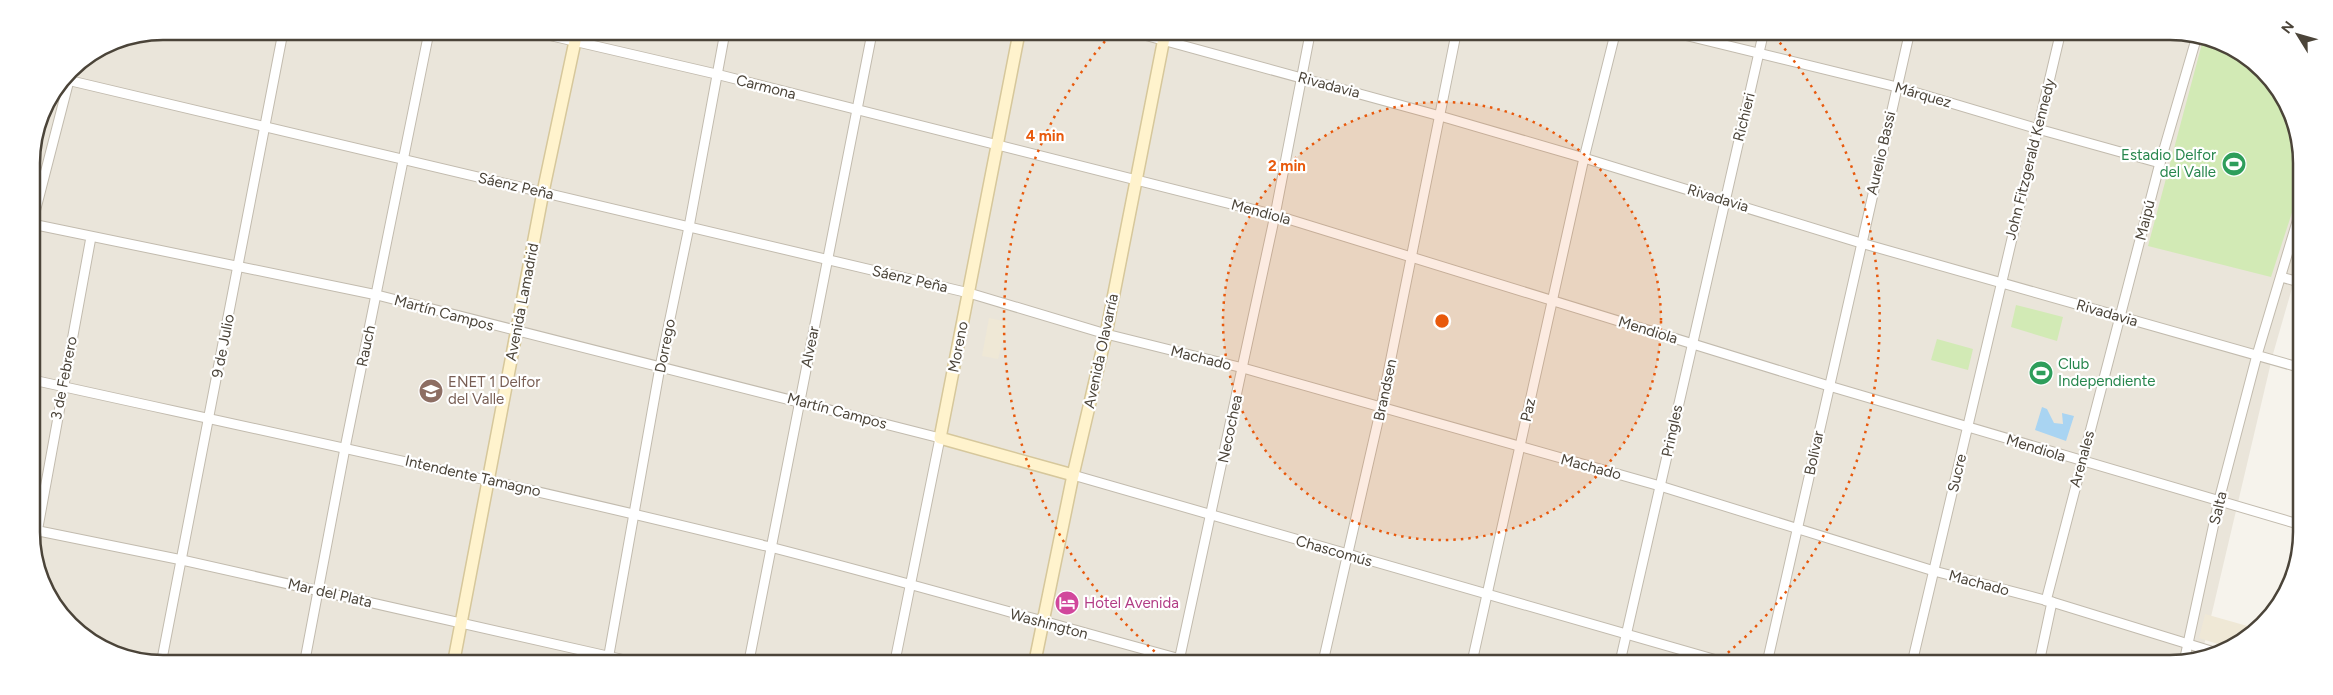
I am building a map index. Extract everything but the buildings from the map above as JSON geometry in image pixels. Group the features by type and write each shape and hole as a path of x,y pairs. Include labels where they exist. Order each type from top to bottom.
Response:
{"main road":[{"name":"Avenida Lamadrid","path":"455,655 490,479 543,192 575,40"},
{"name":"Moreno","path":"940,438 1018,40"},
{"name":"Avenida Olavarría","path":"1036,655 1072,475 1106,334 1163,40"},
{"name":"Chascomús","path":"940,438 1072,475"}],"street":[{"name":"9 de Julio","path":"163,655 280,40"},
{"name":"Rauch","path":"306,655 345,448 405,160 428,40"},
{"name":"Carmona","path":"591,40 716,74 997,145"},
{"name":"Dorrego","path":"609,655 660,367 689,227 723,40"},
{"name":"Alvear","path":"750,655 871,40"},
{"name":"Rivadavia","path":"1174,40 1584,158 1861,243 2293,366"},
{"name":"Necochea","path":"1183,655 1276,215 1309,40"},
{"name":"Brandsen","path":"1325,655 1381,408 1455,40"},
{"name":"Paz","path":"1474,655 1584,158 1614,40"},
{"name":"Márquez","path":"1708,40 1897,86 2038,129 2160,163"},
{"name":"Richieri","path":"1724,200 1762,40"},
{"name":"Aurelio Bassi","path":"1861,243 1907,40"},
{"name":"John Fitzgerald Kennedy","path":"2001,282 2059,40"},
{"name":"Maipú","path":"2120,317 2160,163 2195,43"},
{"name":"Sáenz Peña","path":"71,81 969,293"},
{"path":"40,190 64,90"},
{"name":"Mendiola","path":"997,145 1276,215 1829,386 2081,462 2293,522"},
{"name":"Pringles","path":"1622,655 1724,200"},
{"name":"Martín Campos","path":"40,226 377,295 516,332 799,401 940,438"},
{"name":"Salta","path":"2185,654 2219,500 2257,355 2293,236"},
{"name":"3 de Febrero","path":"40,504 91,237"},
{"name":"Bolívar","path":"1769,655 1861,243"},
{"path":"2281,277 2293,280"},
{"name":"Sucre","path":"1914,655 2001,282"},
{"name":"Machado","path":"969,293 1106,334 1243,368 1519,448 1660,486 1934,571 2049,602 2206,649"},
{"name":"Arenales","path":"2040,655 2049,602 2081,462 2120,317"},
{"name":"Intendente Tamagno","path":"40,381 490,479 770,548 911,586"},
{"name":"Moreno","path":"896,655 940,438"},
{"name":"Chascomús","path":"1072,475 1699,655"},
{"name":"Mar del Plata","path":"40,532 182,560 595,655"},
{"name":"Washington","path":"911,586 1161,655"}],"shaded area":[{"path":"155,40 2170,40 2202,44 2232,56 2245,65 2262,82 2272,95 2286,123 2293,155 2293,285 2273,354 2202,650 2178,655 163,655 131,651 101,639 76,619 65,607 53,586 42,556 40,540 40,155 44,131 56,101 65,88 82,71 116,49 139,42"},
{"path":"989,318 1008,322 998,359 982,356"},
{"path":"2205,614 2249,626 2232,639 2220,645 2199,638"}],"green space":[{"name":"Estadio Delfor del Valle","path":"2202,44 2232,56 2245,65 2262,82 2280,109 2291,139 2293,155 2293,209 2271,277 2148,246"},
{"path":"2016,305 2063,317 2057,341 2011,327"},
{"path":"1937,339 1973,349 1968,370 1931,360"}],"water":[{"path":"2042,407 2047,409 2054,423 2063,424 2062,413 2074,416 2066,441 2035,430"}],"place":[{"name":"Estadio Delfor del Valle","path":"2234,164"},
{"name":"Club Independiente","path":"2041,373"},
{"name":"ENET 1 Delfor del Valle","path":"431,391"},
{"name":"Hotel Avenida","path":"1067,603"}]}
